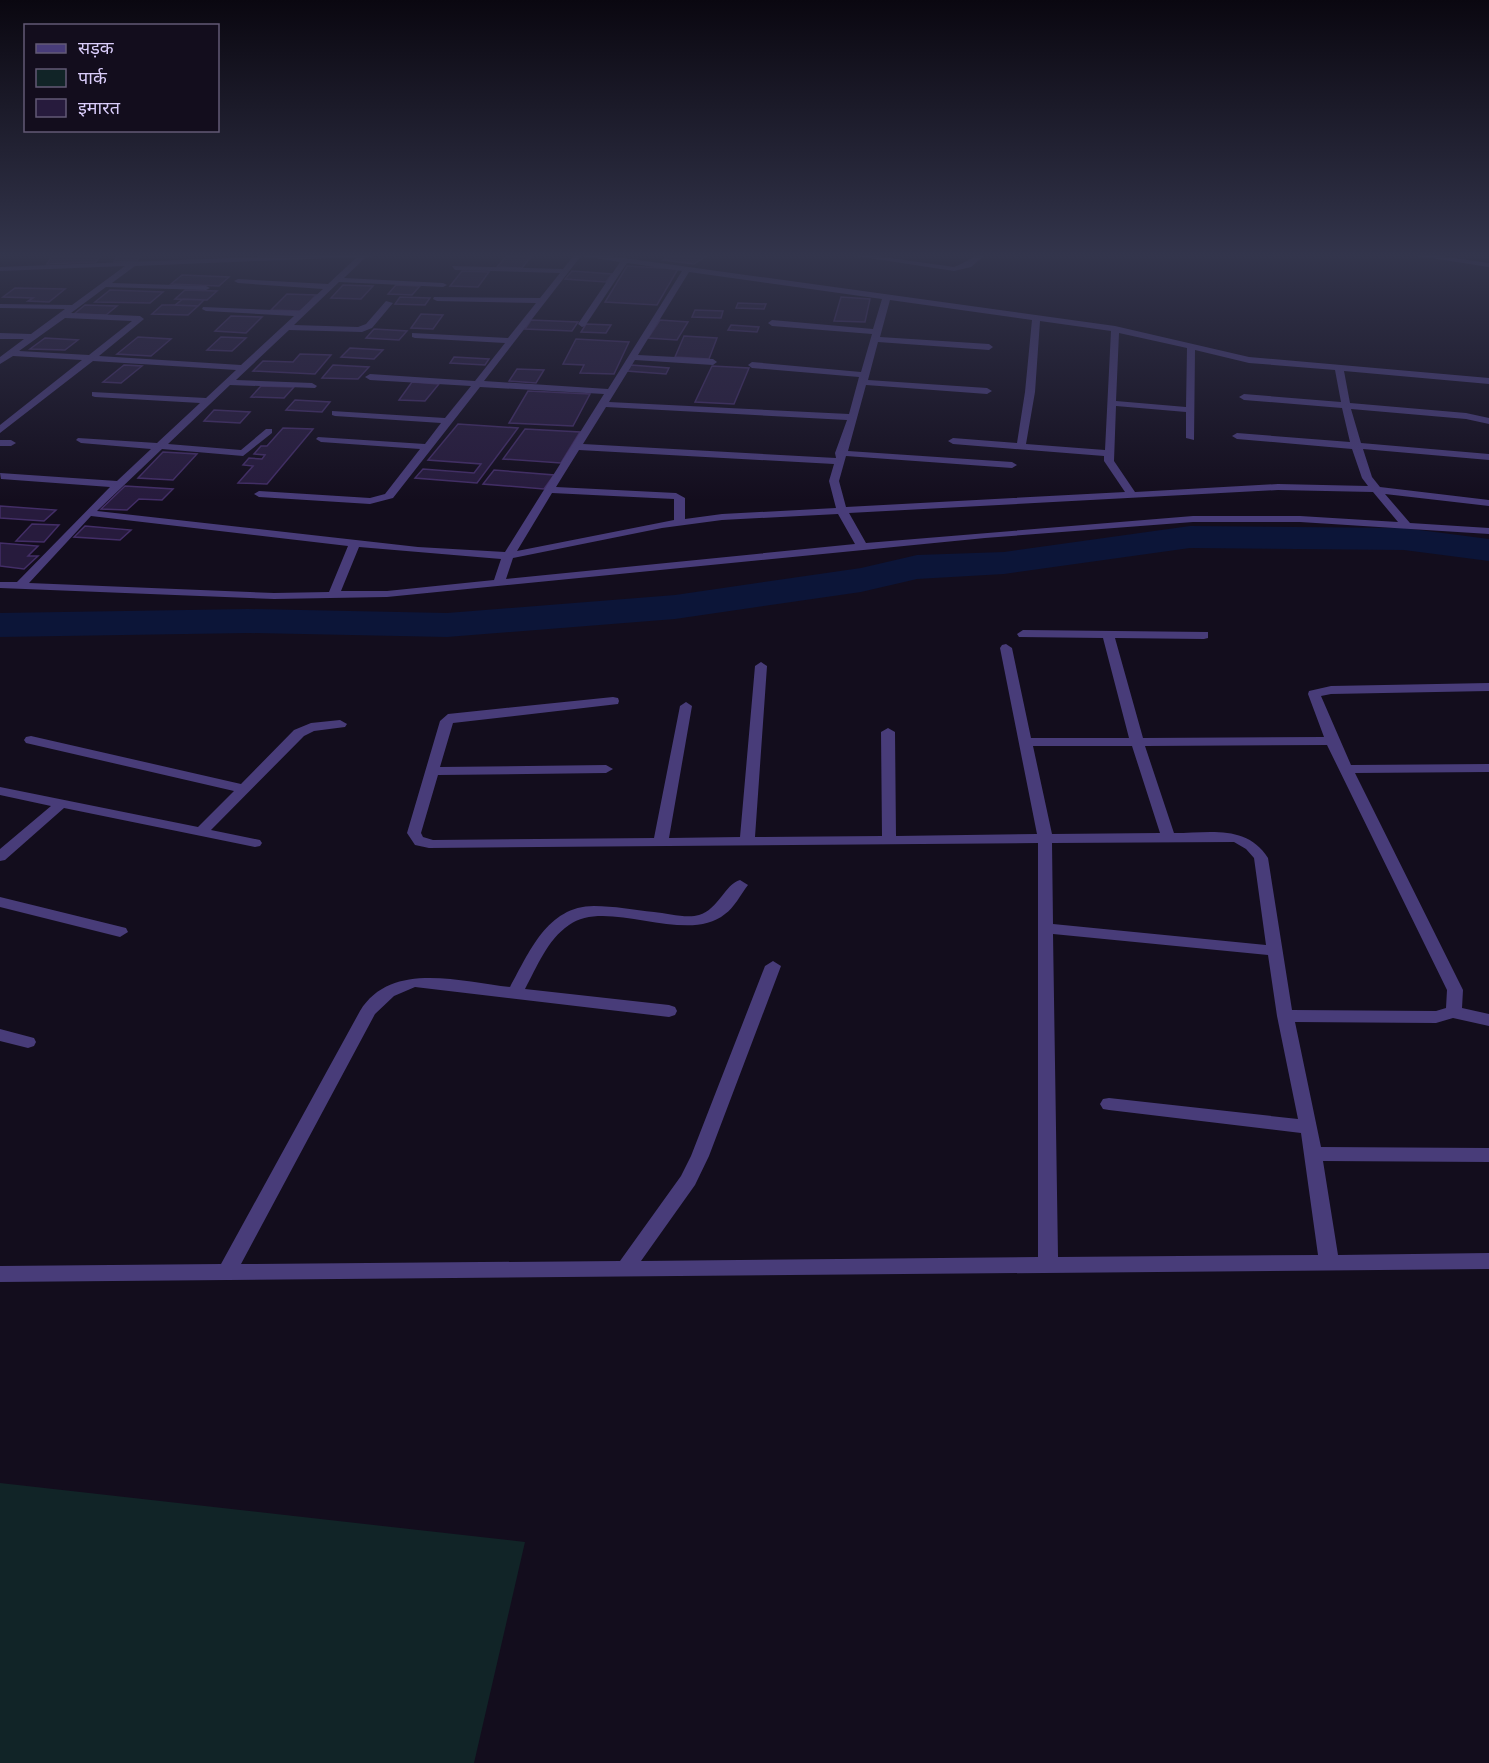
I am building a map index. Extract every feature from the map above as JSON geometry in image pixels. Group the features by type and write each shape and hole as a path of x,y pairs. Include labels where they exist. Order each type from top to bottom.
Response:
{"street":[{"path":"9,336 32,337"},
{"path":"0,430 119,336"},
{"path":"20,586 88,513 277,336"},
{"path":"436,336 512,341"},
{"path":"259,494 381,500 389,496 516,336"},
{"path":"498,584 508,556 646,336"},
{"path":"862,547 842,511 834,481 875,336"},
{"path":"887,336 989,347"},
{"path":"1021,447 1030,392 1035,336"},
{"path":"1115,336 1109,453 1113,470 1131,494"},
{"path":"1150,336 1235,358 1489,381"},
{"path":"0,361 32,337"},
{"path":"1191,345 1191,438"},
{"path":"11,353 243,368"},
{"path":"633,357 713,362"},
{"path":"752,365 987,391"},
{"path":"1339,368 1345,406 1356,446 1374,489 1406,525"},
{"path":"370,377 611,392"},
{"path":"229,382 312,386"},
{"path":"95,394 208,401"},
{"path":"1244,397 1489,421"},
{"path":"1111,403 1191,410"},
{"path":"603,404 851,417"},
{"path":"335,413 450,421"},
{"path":"81,440 243,453 269,431"},
{"path":"1237,436 1489,457"},
{"path":"321,440 429,447"},
{"path":"953,441 1109,453"},
{"path":"577,447 1012,465"},
{"path":"1,476 119,484"},
{"path":"88,513 354,543 508,556 679,523 722,517 1131,494 1278,487 1374,489 1489,503"},
{"path":"549,490 676,496 680,498 681,503 679,523"},
{"path":"0,585 274,596 333,596 387,594 862,547 1193,519 1300,519 1489,531"},
{"path":"333,596 354,543"},
{"path":"1023,634 1204,635"},
{"path":"1108,635 1137,741 1168,837"},
{"path":"1006,648 1044,837 1047,1266"},
{"path":"747,841 761,666"},
{"path":"1453,1012 1456,1003 1455,990 1345,769 1314,699 1314,694 1319,691 1489,687"},
{"path":"613,701 453,717 447,722 432,771 414,833 417,840 424,844 889,838 1228,837 1242,839 1255,848 1261,858 1285,1016 1314,1154 1329,1262"},
{"path":"661,841 686,706"},
{"path":"201,832 299,733 311,727 340,724"},
{"path":"888,732 889,838"},
{"path":"31,740 244,789"},
{"path":"1025,742 1332,741"},
{"path":"1345,769 1489,768"},
{"path":"432,771 606,769"},
{"path":"0,791 255,843"},
{"path":"0,857 62,803"},
{"path":"515,993 550,932 564,918 578,912 593,911 700,921 720,911 740,885"},
{"path":"0,902 120,932"},
{"path":"1045,928 1275,951"},
{"path":"624,1270 688,1180 700,1156 772,966"},
{"path":"227,1272 368,1011 382,994 396,986 415,982 669,1011"},
{"path":"1285,1016 1436,1017 1453,1012 1489,1020"},
{"path":"0,1035 28,1042"},
{"path":"1108,1104 1309,1127"},
{"path":"1314,1154 1489,1155"},
{"path":"0,1274 1489,1261"}],"green space":[{"path":"0,1483 525,1542 474,1763 0,1763"}],"building":[{"path":"368,336 402,336 399,340 366,338"},
{"path":"649,336 679,336 677,340 648,338"},
{"path":"684,336 717,338 709,359 675,357"},
{"path":"138,337 171,339 151,356 117,354"},
{"path":"221,337 246,338 232,351 207,350"},
{"path":"45,338 78,340 65,350 30,349"},
{"path":"576,339 629,342 614,374 580,373 584,365 563,364"},
{"path":"350,348 383,350 374,359 341,357"},
{"path":"300,354 331,355 315,374 253,371 263,361 293,362"},
{"path":"454,357 489,359 485,365 450,363"},
{"path":"124,365 142,366 121,383 103,382"},
{"path":"333,365 369,367 358,379 322,378"},
{"path":"631,365 669,368 666,374 627,371"},
{"path":"712,366 749,368 734,404 695,402"},
{"path":"517,369 544,370 536,383 509,381"},
{"path":"412,382 439,384 425,401 399,400"},
{"path":"261,386 294,387 284,398 251,397"},
{"path":"528,391 590,394 573,426 509,423"},
{"path":"295,400 330,402 322,412 286,410"},
{"path":"214,410 250,412 240,423 204,421"},
{"path":"458,424 518,428 477,483 415,478 423,469 474,473 481,464 428,460"},
{"path":"283,428 313,429 267,484 238,483 253,466 243,465 249,458 262,459 265,455 254,454 261,446 267,446"},
{"path":"525,429 580,432 561,463 503,459"},
{"path":"163,452 197,454 173,480 138,478"},
{"path":"494,470 554,475 544,489 483,484"},
{"path":"125,486 173,489 162,500 139,499 127,510 101,509"},
{"path":"0,506 56,510 44,521 0,518"},
{"path":"32,524 59,525 44,542 16,541"},
{"path":"85,526 131,530 120,540 74,537"},
{"path":"0,543 38,546 28,556 38,556 24,569 0,566"}],"waterway":[{"path":"0,625 248,621 447,625 675,607 861,580 917,567 1004,563 1190,537 1404,539 1489,550"}]}
